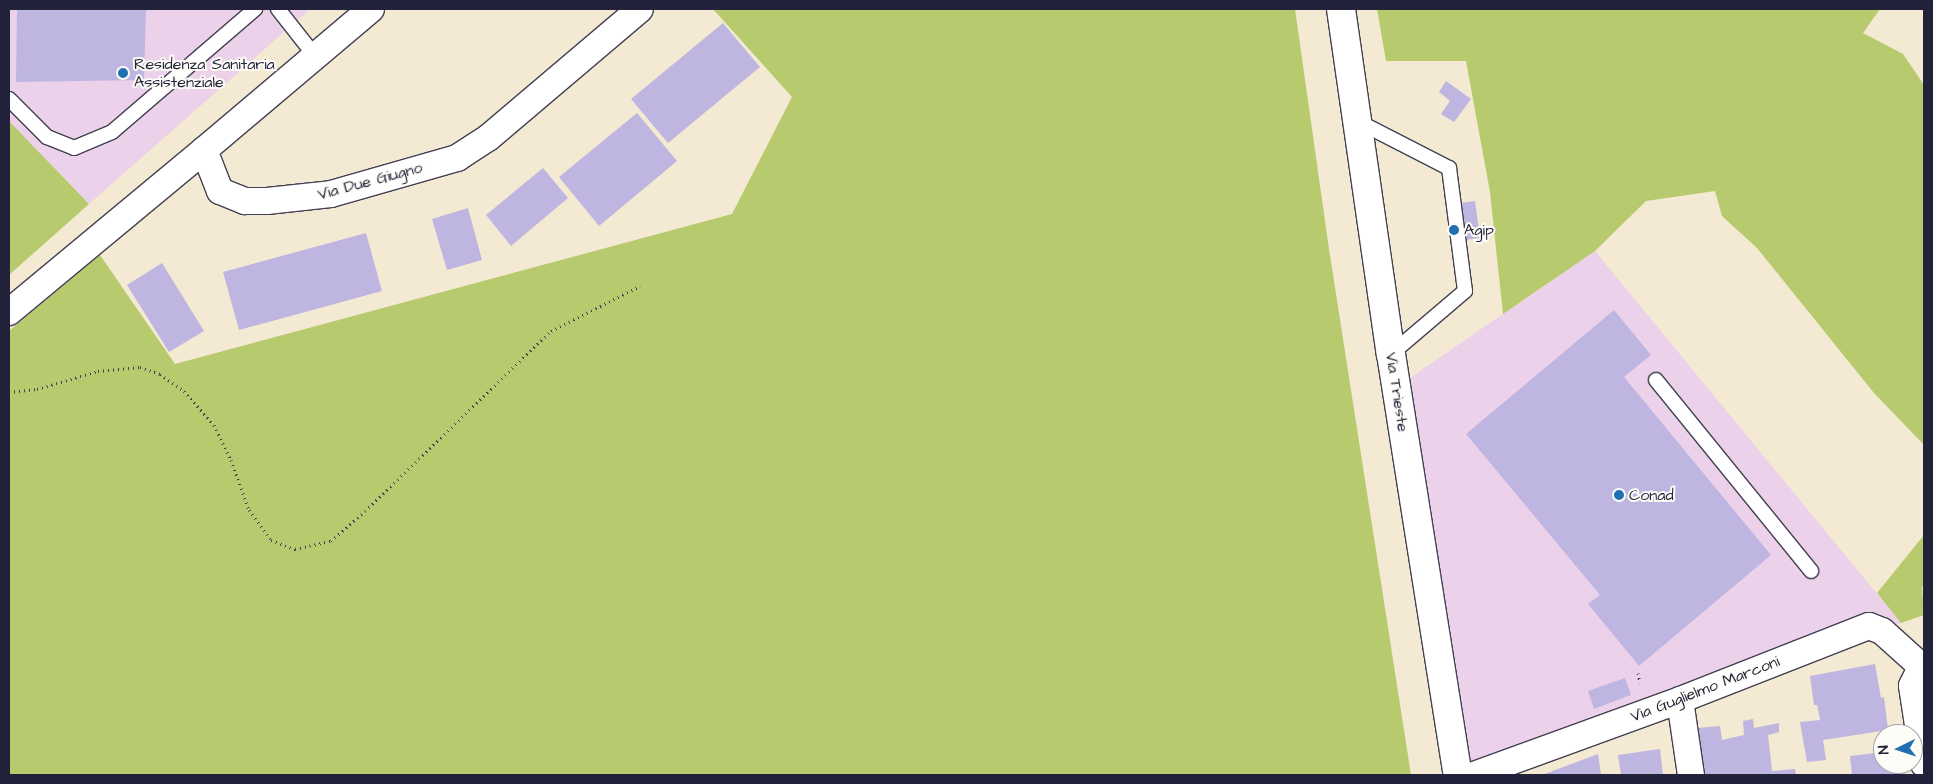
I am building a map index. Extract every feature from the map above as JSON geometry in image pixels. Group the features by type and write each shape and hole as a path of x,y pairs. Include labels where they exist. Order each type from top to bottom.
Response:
{"street":[{"path":"9,312 371,9"},
{"name":"Via Due Giugno","path":"204,150 220,191 245,201 267,201 331,194 457,158 488,138 640,9"},
{"name":"Via Trieste","path":"1341,9 1359,122 1391,354 1458,775"},
{"name":"Via Guglielmo Marconi","path":"1474,775 1680,700 1869,626 1882,630 1923,668"},
{"path":"1923,668 1912,686 1924,764"},
{"path":"1680,700 1691,775"}],"lane":[{"path":"9,100 47,137 74,148 112,132 255,9"},
{"path":"278,9 315,56"},
{"path":"1359,122 1449,168 1465,291 1391,354"},
{"path":"1656,380 1812,570"}],"path":[{"path":"9,392 37,389 98,371 140,367 160,374 184,391 214,425 231,460 249,510 271,540 295,549 331,541 364,512 550,331 640,286"}],"shaded area":[{"name":"Residenza Sanitaria Assistenziale","path":"9,9 310,9 89,204 9,121"},
{"path":"1595,251 1901,623 1475,775 1458,775 1404,382"}],"green space":[{"path":"713,9 1295,9 1329,249 1411,775 9,775 9,331 100,255 175,364 732,214 792,97"},
{"path":"1377,9 1880,9 1863,33 1903,54 1924,85 1924,445 1874,393 1757,248 1722,216 1715,191 1646,201 1595,251 1503,314 1490,192 1466,61 1386,61"},
{"path":"9,121 89,204 9,275"},
{"path":"1924,535 1924,583 1922,587 1924,615 1901,623 1877,593"}],"building":[{"path":"17,9 146,9 144,80 16,82"},
{"path":"723,23 760,67 668,143 631,99"},
{"path":"1446,81 1471,99 1454,122 1441,114 1450,101 1439,92"},
{"path":"637,113 677,161 599,226 559,177"},
{"path":"543,168 568,198 511,246 486,215"},
{"path":"1475,201 1480,238 1451,242 1446,205"},
{"path":"468,208 482,260 447,270 432,219"},
{"path":"366,233 382,291 239,330 223,272"},
{"path":"162,263 204,331 169,352 127,285"},
{"name":"Conad","path":"1614,310 1651,355 1624,377 1771,555 1639,666 1588,604 1600,595 1466,434"},
{"path":"1875,664 1881,698 1884,697 1887,724 1873,724 1873,732 1823,740 1826,760 1807,762 1800,722 1820,720 1817,705 1814,705 1810,676"},
{"path":"1625,678 1631,695 1594,709 1588,691"},
{"path":"1753,719 1754,728 1779,723 1779,732 1768,735 1772,771 1795,769 1796,775 1704,775 1698,728 1720,726 1722,740 1744,735 1743,721"},
{"path":"1660,749 1663,775 1621,775 1618,755"},
{"path":"1873,753 1873,774 1905,775 1852,775 1850,756"},
{"path":"1598,754 1601,775 1542,775"}],"place":[{"name":"Residenza Sanitaria Assistenziale","path":"123,73"},
{"name":"Agip","path":"1454,230"},
{"name":"Conad","path":"1619,495"}]}
